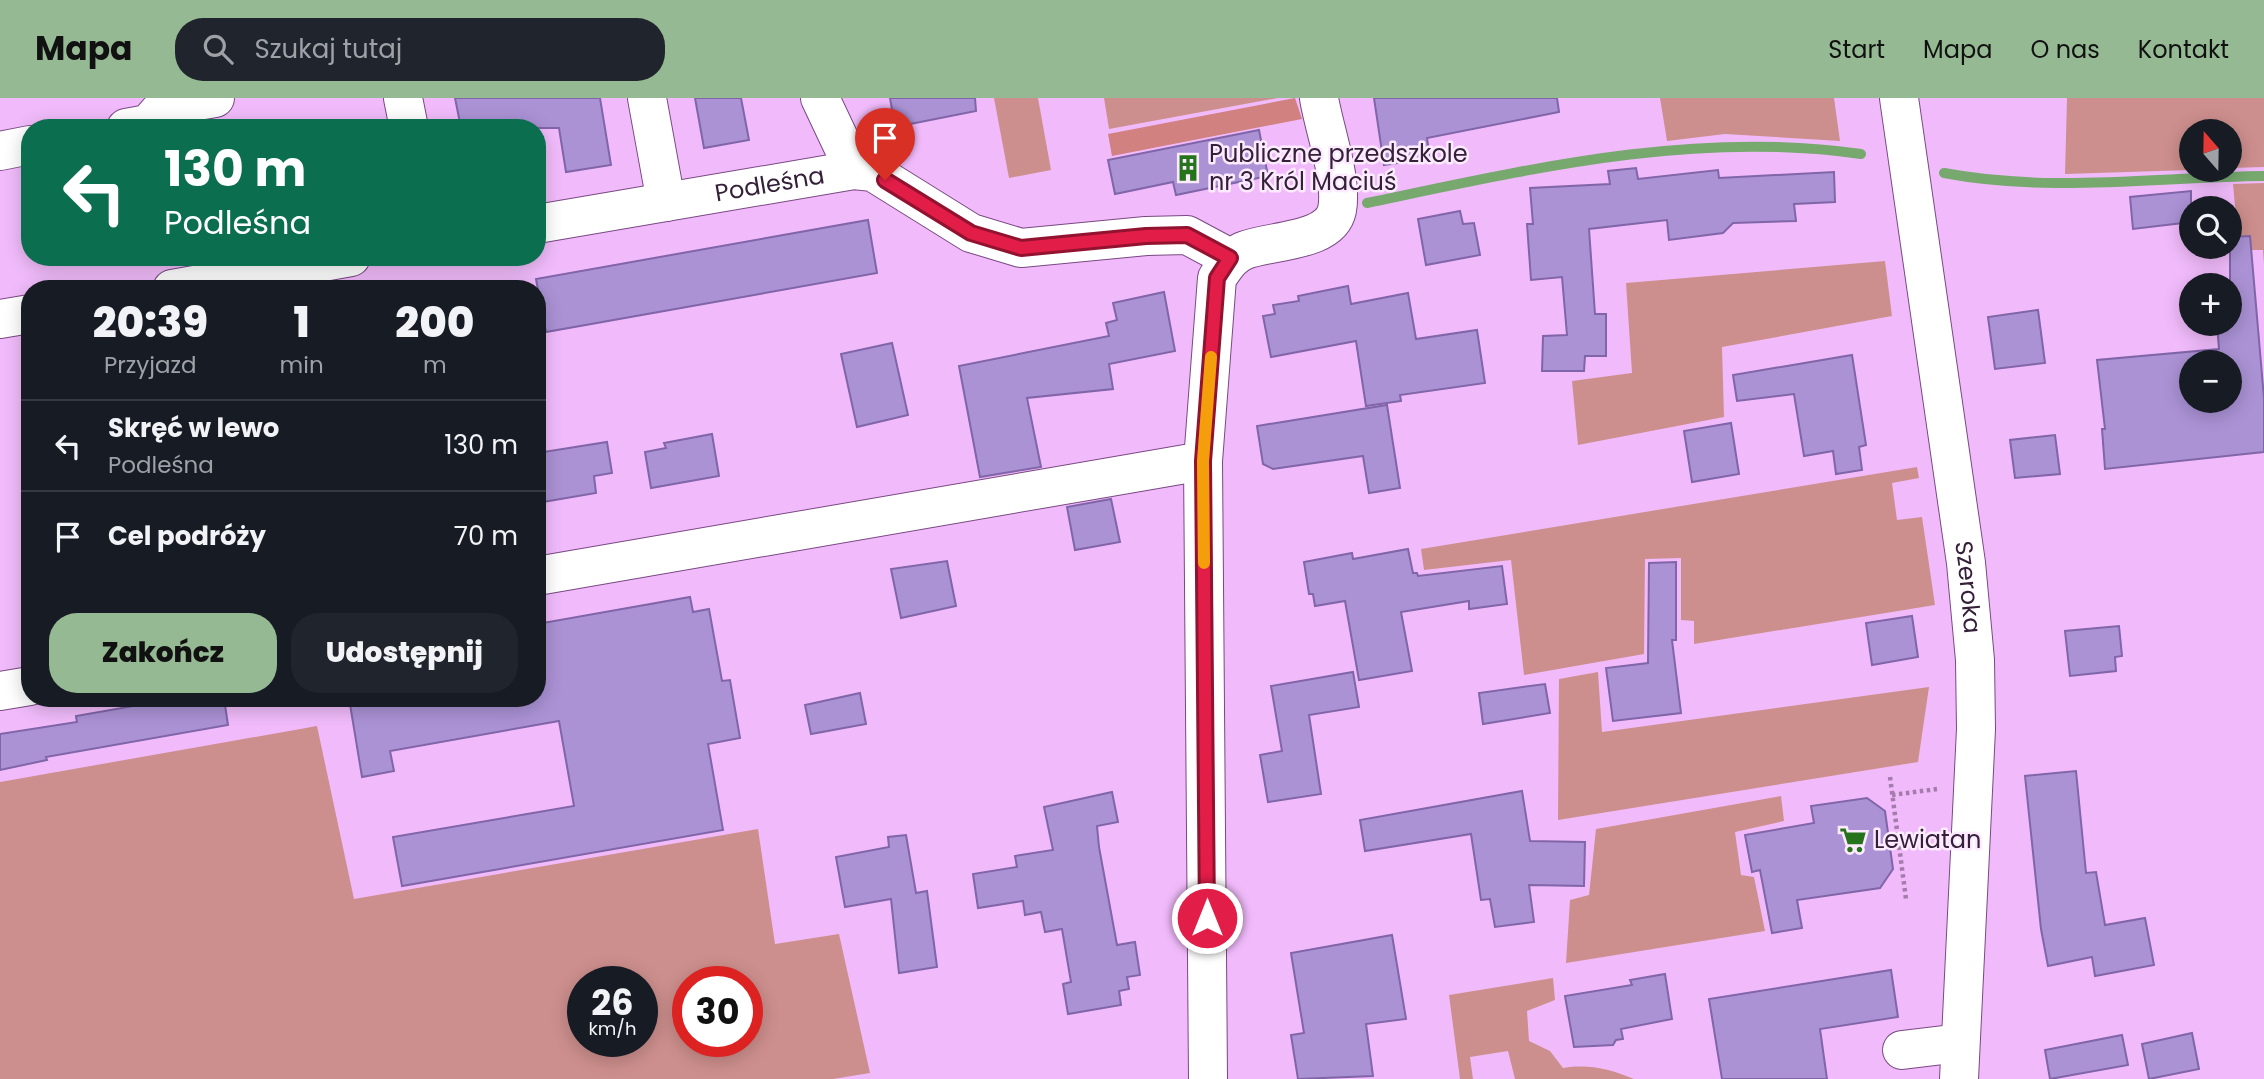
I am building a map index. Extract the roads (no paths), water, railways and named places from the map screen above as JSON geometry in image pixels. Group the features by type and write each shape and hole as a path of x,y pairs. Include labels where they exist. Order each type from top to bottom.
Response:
{"street":[{"path":"153,119 167,103 215,98"},
{"path":"403,98 407,119"},
{"path":"646,98 666,202"},
{"path":"820,98 855,170"},
{"path":"1208,1079 1203,461 1217,278 1230,258 1244,250 1326,228 1337,212 1338,192 1319,98"},
{"name":"Szeroka","path":"1899,98 1966,563 1975,660 1976,729 1960,1061"},
{"path":"0,150 21,146"},
{"name":"Podleśna","path":"546,222 855,170 873,172 971,233 1021,248 1146,236 1187,235 1230,258"},
{"path":"174,278 275,266"},
{"path":"0,319 21,316"},
{"path":"546,574 1203,461"},
{"path":"546,596 696,570"},
{"path":"0,666 21,662"},
{"path":"0,691 21,688"},
{"path":"1902,1050 1960,1061"}],"waterway":[{"path":"1367,203 1551,166 1674,150 1799,148 1861,154"},
{"path":"1944,173 1984,179 2064,183 2264,176"}],"place":[{"name":"Publiczne przedszkole nr 3 Król Maciuś","path":"1188,168"},
{"name":"Lewiatan","path":"1853,840"}]}
